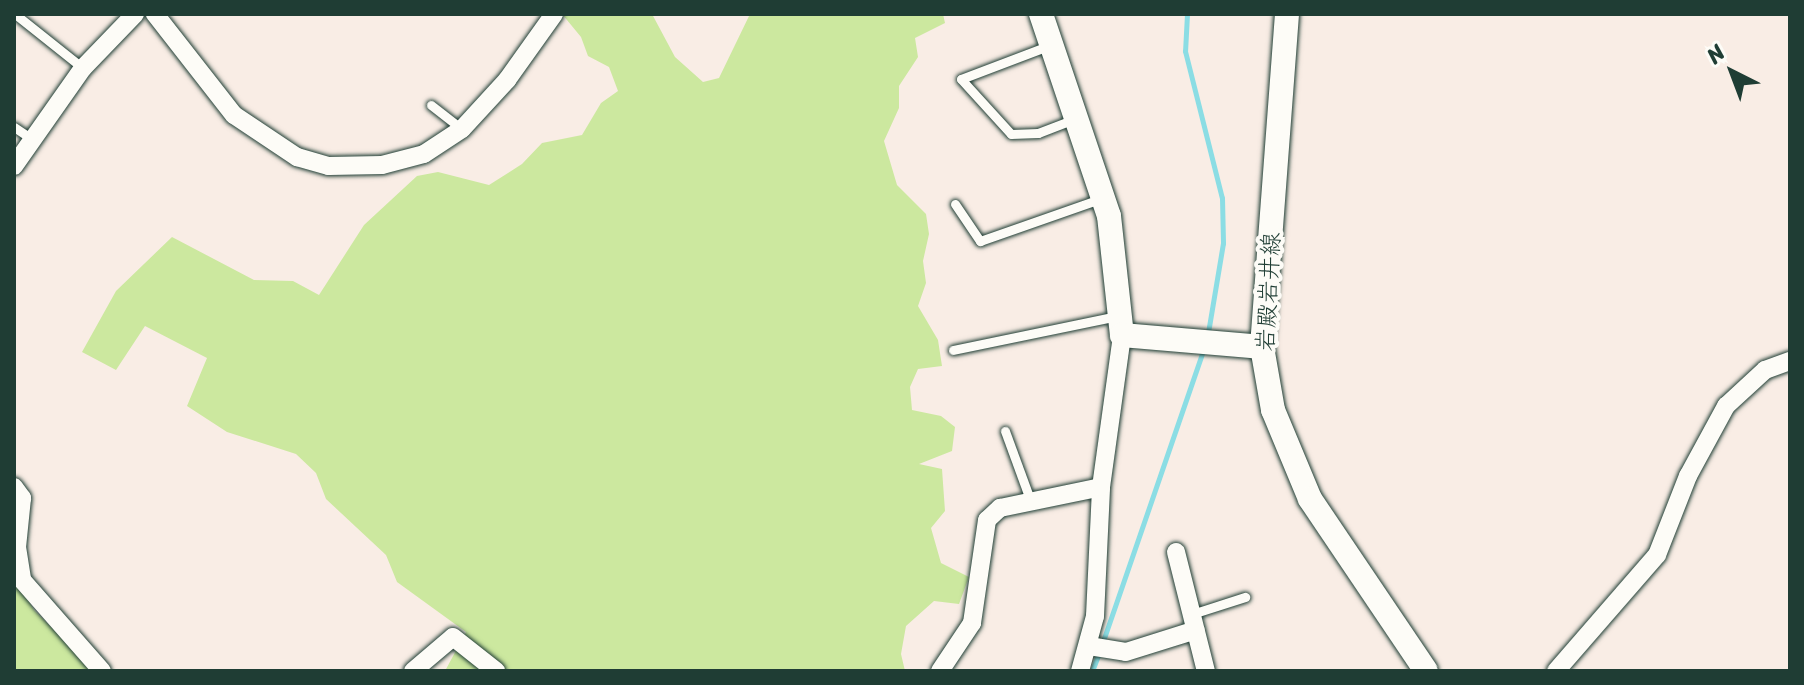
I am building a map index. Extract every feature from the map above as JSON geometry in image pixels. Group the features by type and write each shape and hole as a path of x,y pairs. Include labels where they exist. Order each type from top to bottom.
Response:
{"main road":[{"path":"1041,14 1104,198 1121,325 1262,347"},
{"name":"岩殿岩井線","path":"1287,14 1262,347 1273,410 1295,472 1426,671"}],"street":[{"path":"14,166 83,68 135,14"},
{"path":"155,14 234,115 297,157 329,166 382,165 424,154 462,129 507,80 554,14"},
{"path":"1080,671 1089,646 1101,487 1121,325"},
{"path":"1556,671 1657,555 1688,476 1726,406 1765,370 1790,361"},
{"path":"14,487 22,498 17,547 22,580 102,671"},
{"path":"940,671 972,623 987,520 1000,508 1101,487"},
{"path":"1176,552 1206,671"},
{"path":"1089,646 1126,652 1194,622"},
{"path":"413,671 453,637 496,671"}],"lane":[{"path":"15,14 83,68"},
{"path":"1052,45 961,79 1011,134 1038,133 1078,118"},
{"path":"431,105 462,129"},
{"path":"14,127 32,139"},
{"path":"955,204 980,241 1104,198"},
{"path":"953,350 1121,325"},
{"path":"1005,431 1031,502"},
{"path":"1194,622 1245,597"}],"green space":[{"path":"562,14 652,14 675,57 703,82 719,78 750,14 943,14 945,23 915,38 918,57 899,86 899,108 884,141 897,185 926,214 929,234 923,261 926,283 918,306 938,340 942,366 918,369 910,387 912,410 941,416 955,427 952,451 919,464 942,469 945,511 931,528 941,563 969,577 959,604 934,601 906,626 901,654 905,671 445,671 466,632 397,582 386,555 326,499 316,473 296,454 227,432 187,406 207,358 145,326 116,370 82,352 116,291 172,237 254,280 293,281 319,295 364,225 417,176 438,172 489,185 522,164 542,143 582,135 601,103 618,91 609,67 588,56 581,37"},
{"path":"14,577 34,610 95,671 14,671"}],"waterway":[{"path":"1187,14 1185,51 1222,198 1223,243 1208,333"},
{"path":"1102,644 1203,351"},
{"path":"1092,671 1099,653"}]}
